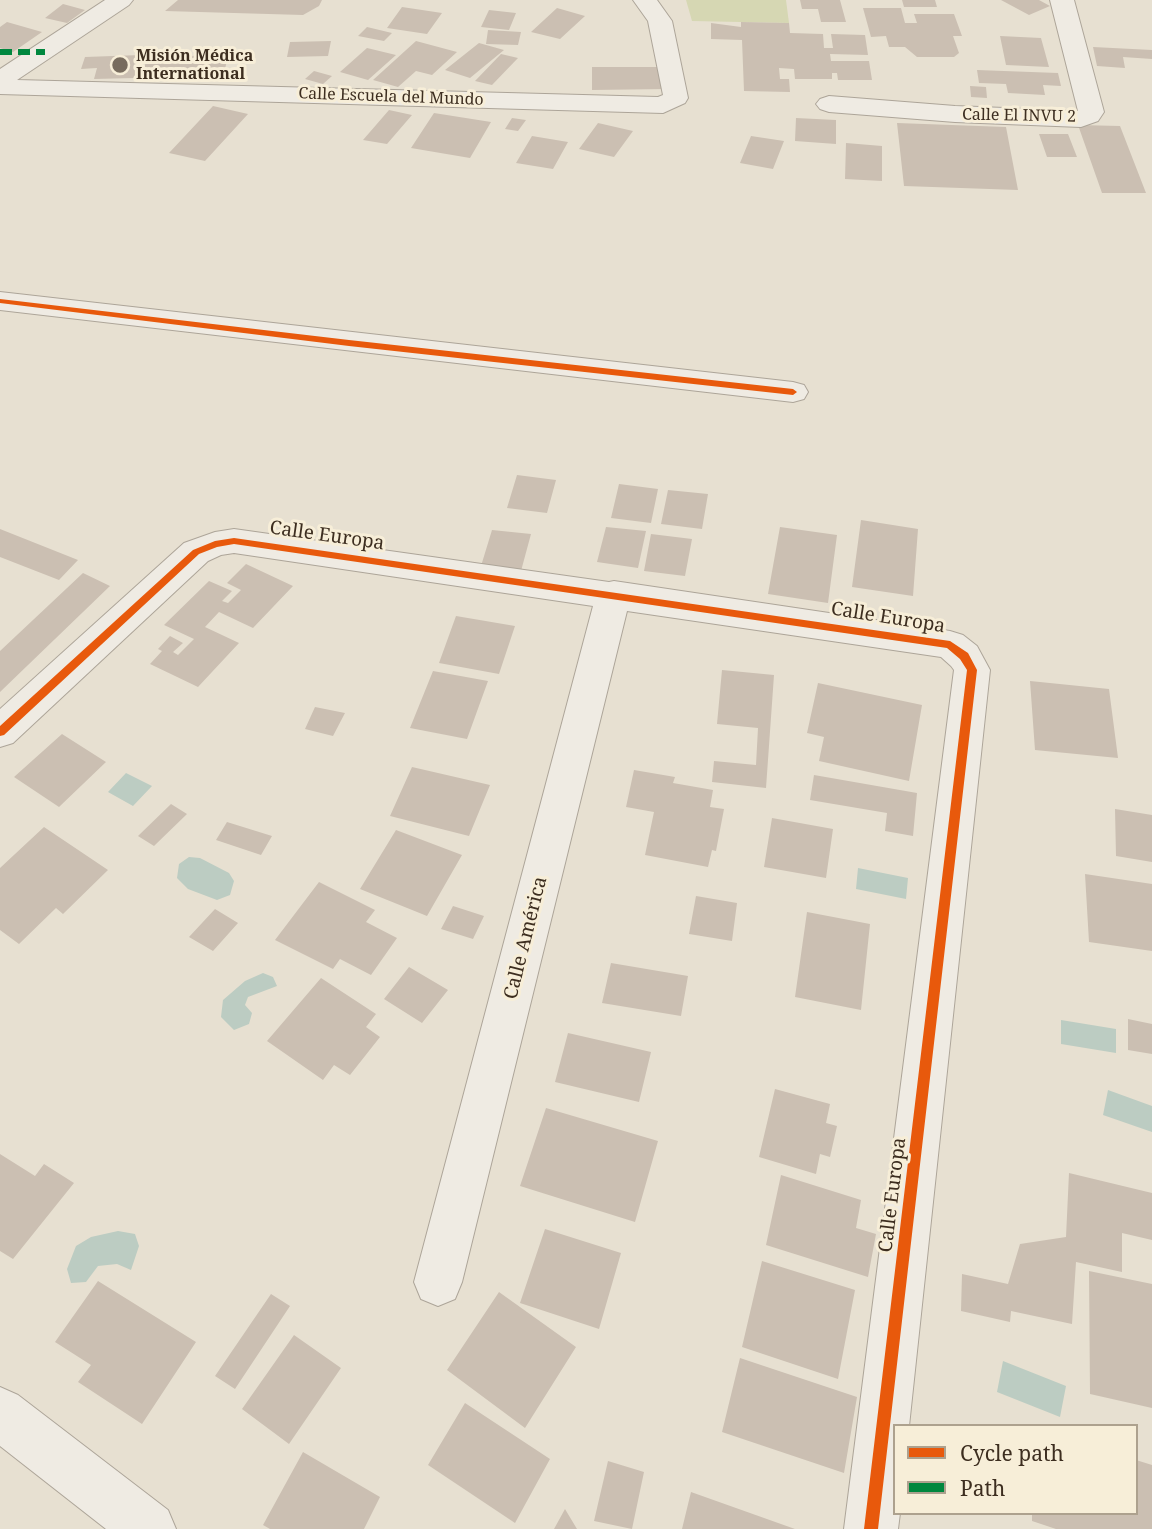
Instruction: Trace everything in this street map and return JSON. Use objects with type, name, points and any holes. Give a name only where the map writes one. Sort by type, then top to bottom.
[{"type":"street","points":[[0,80],[121,0]]},
{"type":"street","name":"Calle Escuela del Mundo","points":[[0,87],[663,105],[676,98],[670,62],[660,21],[645,0]]},
{"type":"street","name":"Calle El INVU 2","points":[[829,104],[955,114],[1081,118],[1089,116],[1091,113],[1062,0]]},
{"type":"street","points":[[0,301],[793,392]]},
{"type":"street","name":"Calle Europa","points":[[0,732],[195,552],[215,544],[234,541],[614,594],[950,645],[964,656],[972,670],[871,1529]]},
{"type":"street","name":"Calle América","points":[[438,1282],[614,594]]},
{"type":"street","points":[[0,1413],[149,1529]]},
{"type":"green space","points":[[686,0],[786,0],[789,23],[692,21]]},
{"type":"shaded area","points":[[126,773],[152,786],[133,806],[108,792]]},
{"type":"shaded area","points":[[189,857],[200,858],[229,873],[234,881],[230,895],[217,900],[188,889],[177,878],[179,864]]},
{"type":"shaded area","points":[[858,868],[908,878],[906,899],[856,889]]},
{"type":"shaded area","points":[[263,973],[273,977],[277,986],[248,997],[245,1005],[252,1013],[249,1024],[234,1030],[221,1017],[223,1000],[245,981]]},
{"type":"shaded area","points":[[1061,1020],[1116,1029],[1116,1053],[1061,1044]]},
{"type":"shaded area","points":[[1108,1090],[1152,1106],[1152,1132],[1103,1115]]},
{"type":"shaded area","points":[[118,1231],[135,1234],[139,1246],[131,1270],[117,1264],[98,1266],[86,1282],[71,1283],[67,1269],[76,1246],[91,1237]]},
{"type":"shaded area","points":[[1003,1361],[1066,1386],[1060,1417],[997,1392]]},
{"type":"building","points":[[178,0],[322,0],[319,6],[303,15],[165,11]]},
{"type":"building","points":[[800,0],[840,0],[846,22],[821,22],[818,9],[802,9]]},
{"type":"building","points":[[902,0],[935,0],[937,7],[904,7]]},
{"type":"building","points":[[1001,0],[1039,0],[1050,6],[1029,15]]},
{"type":"building","points":[[63,4],[85,10],[67,23],[45,18]]},
{"type":"building","points":[[402,7],[442,13],[427,34],[387,28]]},
{"type":"building","points":[[557,8],[585,16],[560,39],[531,32]]},
{"type":"building","points":[[863,8],[901,8],[905,23],[917,23],[914,14],[954,14],[962,36],[953,36],[959,53],[954,57],[917,57],[905,47],[889,47],[886,36],[871,37]]},
{"type":"building","points":[[489,10],[516,13],[509,30],[481,27]]},
{"type":"building","points":[[7,22],[42,32],[13,52],[0,48],[0,27]]},
{"type":"building","points":[[741,22],[789,23],[790,33],[823,34],[824,48],[833,48],[831,34],[865,35],[868,55],[830,54],[831,61],[869,61],[872,80],[838,80],[837,73],[832,73],[832,79],[795,79],[794,69],[779,68],[780,79],[789,79],[790,92],[744,91],[742,40],[711,39],[711,23],[741,27]]},
{"type":"building","points":[[367,27],[392,33],[384,41],[358,36]]},
{"type":"building","points":[[488,30],[521,32],[518,45],[486,44]]},
{"type":"building","points":[[1000,36],[1041,38],[1049,67],[1006,65]]},
{"type":"building","points":[[331,41],[328,56],[287,57],[290,42]]},
{"type":"building","points":[[416,41],[457,52],[432,75],[416,71],[398,87],[373,80]]},
{"type":"building","points":[[479,43],[504,50],[470,78],[445,70]]},
{"type":"building","points":[[1093,47],[1152,50],[1152,59],[1123,57],[1125,68],[1097,66]]},
{"type":"building","points":[[367,48],[396,55],[368,80],[340,72]]},
{"type":"building","points":[[501,54],[518,58],[492,85],[475,81]]},
{"type":"building","points":[[141,55],[134,78],[94,79],[97,68],[81,69],[85,57]]},
{"type":"building","points":[[228,55],[223,79],[141,81],[147,57]]},
{"type":"building","points":[[592,67],[665,67],[667,89],[592,90]]},
{"type":"building","points":[[977,70],[1058,73],[1061,86],[1043,85],[1045,95],[1008,93],[1006,84],[979,83]]},
{"type":"building","points":[[314,71],[332,76],[323,84],[305,79]]},
{"type":"building","points":[[970,86],[986,87],[987,98],[971,97]]},
{"type":"building","points":[[213,106],[248,114],[205,161],[169,153]]},
{"type":"building","points":[[389,110],[412,115],[387,144],[363,140]]},
{"type":"building","points":[[434,113],[491,122],[470,158],[411,148]]},
{"type":"building","points":[[512,118],[526,120],[518,131],[505,129]]},
{"type":"building","points":[[796,118],[836,120],[836,144],[795,141]]},
{"type":"building","points":[[598,123],[633,131],[614,157],[579,149]]},
{"type":"building","points":[[897,123],[1006,127],[1018,190],[904,186]]},
{"type":"building","points":[[1078,125],[1120,126],[1146,193],[1102,193]]},
{"type":"building","points":[[1039,134],[1068,134],[1077,157],[1047,157]]},
{"type":"building","points":[[532,136],[568,142],[553,169],[516,163]]},
{"type":"building","points":[[751,136],[784,141],[773,169],[740,163]]},
{"type":"building","points":[[846,143],[882,146],[882,181],[845,179]]},
{"type":"building","points":[[517,475],[556,480],[547,513],[507,508]]},
{"type":"building","points":[[619,484],[658,489],[651,523],[611,518]]},
{"type":"building","points":[[668,490],[708,494],[702,529],[661,524]]},
{"type":"building","points":[[861,520],[918,529],[913,596],[852,587]]},
{"type":"building","points":[[606,527],[646,531],[638,568],[597,562]]},
{"type":"building","points":[[780,527],[837,535],[828,603],[768,594]]},
{"type":"building","points":[[0,529],[78,560],[59,580],[0,557]]},
{"type":"building","points":[[492,530],[531,534],[521,571],[481,566]]},
{"type":"building","points":[[651,534],[692,539],[685,576],[644,571]]},
{"type":"building","points":[[246,564],[293,586],[253,628],[219,612],[205,627],[239,643],[198,687],[150,664],[162,651],[158,649],[170,636],[183,643],[173,652],[178,655],[194,639],[164,625],[209,581],[232,591],[222,601],[228,603],[241,590],[227,583]]},
{"type":"building","points":[[83,573],[110,586],[0,692],[0,651]]},
{"type":"building","points":[[456,616],[515,626],[499,674],[439,663]]},
{"type":"building","points":[[722,670],[774,675],[766,788],[712,782],[714,761],[756,765],[758,728],[717,724]]},
{"type":"building","points":[[433,671],[488,681],[467,739],[410,728]]},
{"type":"building","points":[[1030,681],[1109,689],[1118,758],[1035,750]]},
{"type":"building","points":[[818,683],[922,705],[909,781],[819,761],[824,737],[807,733]]},
{"type":"building","points":[[315,707],[345,713],[333,736],[305,729]]},
{"type":"building","points":[[62,734],[106,762],[59,807],[14,777]]},
{"type":"building","points":[[412,767],[490,785],[469,836],[390,816]]},
{"type":"building","points":[[634,770],[675,777],[673,783],[713,790],[710,807],[724,809],[716,851],[712,850],[708,867],[645,855],[654,812],[626,807]]},
{"type":"building","points":[[814,775],[917,793],[913,836],[885,831],[887,813],[810,800]]},
{"type":"building","points":[[171,804],[187,814],[154,846],[138,836]]},
{"type":"building","points":[[1115,809],[1152,815],[1152,862],[1116,856]]},
{"type":"building","points":[[772,818],[833,829],[826,878],[764,867]]},
{"type":"building","points":[[227,822],[272,836],[261,855],[216,840]]},
{"type":"building","points":[[44,827],[108,870],[63,914],[56,908],[19,944],[0,930],[0,868]]},
{"type":"building","points":[[396,830],[462,855],[427,916],[360,889]]},
{"type":"building","points":[[1085,874],[1152,884],[1152,951],[1089,942]]},
{"type":"building","points":[[319,882],[375,910],[366,922],[397,938],[371,975],[340,959],[333,969],[275,940]]},
{"type":"building","points":[[696,896],[737,903],[732,941],[689,934]]},
{"type":"building","points":[[453,906],[484,916],[473,939],[441,929]]},
{"type":"building","points":[[215,909],[238,923],[213,951],[189,937]]},
{"type":"building","points":[[807,912],[870,924],[861,1010],[795,997]]},
{"type":"building","points":[[611,963],[688,976],[681,1016],[602,1003]]},
{"type":"building","points":[[409,967],[448,990],[422,1023],[384,999]]},
{"type":"building","points":[[321,978],[376,1014],[366,1027],[380,1037],[350,1075],[334,1065],[323,1080],[267,1041]]},
{"type":"building","points":[[1128,1019],[1152,1024],[1152,1054],[1128,1050]]},
{"type":"building","points":[[568,1033],[651,1052],[639,1102],[555,1082]]},
{"type":"building","points":[[775,1089],[830,1104],[826,1123],[837,1126],[830,1157],[820,1154],[816,1174],[759,1157]]},
{"type":"building","points":[[546,1108],[658,1141],[635,1222],[520,1186]]},
{"type":"building","points":[[0,1154],[35,1176],[44,1164],[74,1183],[13,1259],[0,1251]]},
{"type":"building","points":[[1069,1173],[1152,1193],[1152,1240],[1122,1233],[1122,1272],[1076,1262],[1072,1324],[1011,1311],[1010,1322],[961,1311],[962,1274],[1008,1284],[1020,1244],[1066,1237]]},
{"type":"building","points":[[781,1175],[861,1200],[856,1228],[876,1234],[868,1277],[766,1245]]},
{"type":"building","points":[[545,1229],[621,1253],[599,1329],[520,1303]]},
{"type":"building","points":[[762,1261],[855,1290],[838,1379],[742,1347]]},
{"type":"building","points":[[1089,1271],[1152,1284],[1152,1408],[1090,1394]]},
{"type":"building","points":[[98,1281],[196,1342],[142,1424],[78,1382],[91,1365],[55,1342]]},
{"type":"building","points":[[499,1292],[576,1347],[525,1428],[447,1370]]},
{"type":"building","points":[[271,1294],[290,1306],[235,1389],[215,1376]]},
{"type":"building","points":[[294,1335],[341,1368],[289,1444],[242,1409]]},
{"type":"building","points":[[740,1358],[857,1397],[844,1473],[722,1432]]},
{"type":"building","points":[[465,1403],[550,1459],[515,1523],[428,1465]]},
{"type":"building","points":[[303,1452],[380,1497],[364,1529],[270,1529],[263,1525]]},
{"type":"building","points":[[608,1461],[644,1472],[632,1529],[594,1521]]},
{"type":"building","points":[[1138,1461],[1152,1465],[1152,1529],[1056,1529],[1032,1521],[1032,1515],[1138,1515]]},
{"type":"building","points":[[691,1492],[795,1529],[682,1529]]},
{"type":"building","points":[[565,1509],[577,1529],[554,1529]]},
{"type":"marked path","points":[[0,52],[45,52]]},
{"type":"cycle path","points":[[0,301],[793,392]]},
{"type":"cycle path","points":[[0,732],[196,552],[215,544],[234,541],[950,645],[964,656],[972,670],[871,1529]]},
{"type":"place","name":"Misión Médica International","points":[[120,65]]}]
